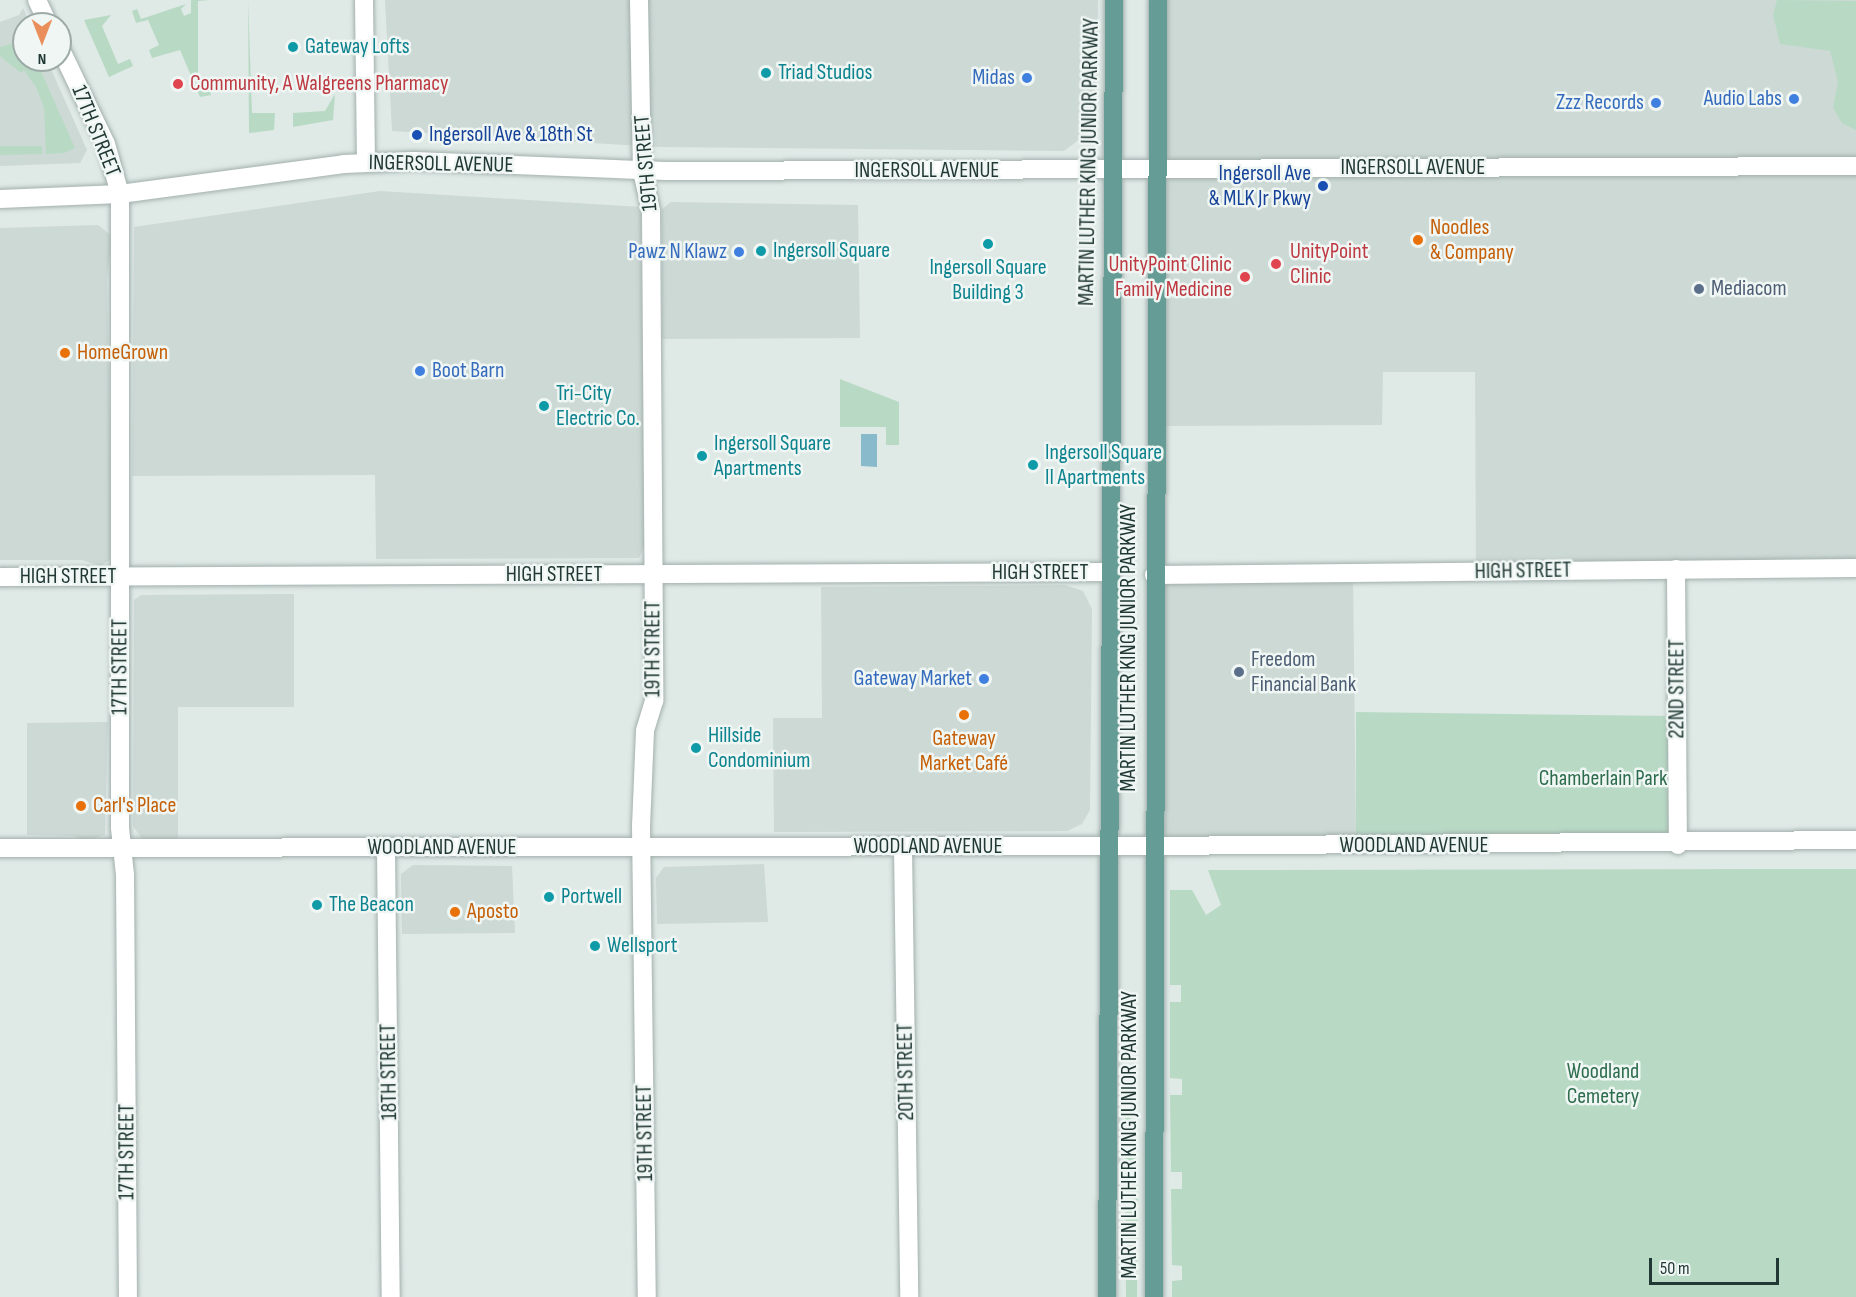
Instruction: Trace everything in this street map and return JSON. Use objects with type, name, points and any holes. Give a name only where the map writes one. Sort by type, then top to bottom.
[{"type":"main road","name":"MARTIN LUTHER KING JUNIOR PARKWAY","points":[[1107,1297],[1106,846],[1114,0]]},
{"type":"main road","name":"MARTIN LUTHER KING JUNIOR PARKWAY","points":[[1154,1297],[1152,846],[1158,0]]},
{"type":"street","points":[[364,0],[366,162]]},
{"type":"street","name":"19TH STREET","points":[[639,0],[642,171],[651,211],[654,701],[645,731],[642,848],[647,1297]]},
{"type":"street","name":"17TH STREET","points":[[72,72],[106,144],[120,194],[122,848],[128,1297]]},
{"type":"street","name":"INGERSOLL AVENUE","points":[[0,199],[120,194],[366,162],[642,171],[1156,171],[1856,166]]},
{"type":"street","name":"HIGH STREET","points":[[1154,575],[1856,568]]},
{"type":"street","name":"22ND STREET","points":[[1676,569],[1678,845]]},
{"type":"street","name":"HIGH STREET","points":[[0,577],[1108,572]]},
{"type":"street","name":"WOODLAND AVENUE","points":[[0,848],[1678,845],[1856,840]]},
{"type":"street","name":"20TH STREET","points":[[903,847],[909,1297]]},
{"type":"street","name":"18TH STREET","points":[[386,848],[391,1297]]},
{"type":"shaded area","points":[[385,0],[1098,0],[1097,126],[1064,151],[660,147],[392,131]]},
{"type":"shaded area","points":[[1158,0],[1856,0],[1856,568],[1476,571],[1475,372],[1383,372],[1382,425],[1154,426]]},
{"type":"shaded area","points":[[12,18],[12,72],[52,72],[87,150],[80,163],[0,166],[0,22]]},
{"type":"shaded area","points":[[380,191],[641,207],[644,547],[639,558],[376,559],[375,475],[132,476],[134,227]]},
{"type":"shaded area","points":[[671,202],[858,205],[860,338],[662,339],[662,209]]},
{"type":"shaded area","points":[[98,225],[112,236],[107,279],[112,558],[101,566],[82,560],[0,560],[0,228]]},
{"type":"shaded area","points":[[1353,572],[1356,835],[1195,837],[1152,846],[1154,575]]},
{"type":"shaded area","points":[[1065,585],[1083,591],[1092,609],[1090,810],[1082,824],[1067,831],[774,832],[773,718],[822,718],[821,587]]},
{"type":"shaded area","points":[[294,594],[294,707],[178,707],[178,841],[143,840],[133,826],[134,600],[141,595]]},
{"type":"shaded area","points":[[108,722],[105,835],[85,841],[75,836],[27,835],[27,723]]},
{"type":"shaded area","points":[[764,864],[768,922],[657,924],[656,878],[664,867]]},
{"type":"shaded area","points":[[413,865],[512,866],[515,933],[402,934],[401,874]]},
{"type":"green space","points":[[191,0],[210,0],[198,1],[198,78],[209,79],[211,95],[200,97],[180,50],[152,58],[149,50],[159,45],[148,20],[136,23],[132,11],[137,9],[141,19],[186,4],[181,9],[184,16],[191,13]]},
{"type":"green space","points":[[248,0],[252,113],[275,113],[274,130],[249,133]]},
{"type":"green space","points":[[1777,0],[1856,1],[1856,130],[1842,123],[1833,108],[1838,82],[1830,51],[1780,44],[1773,15]]},
{"type":"green space","points":[[111,15],[102,26],[118,64],[130,59],[133,66],[109,77],[84,20]]},
{"type":"green space","points":[[12,44],[12,66],[0,56],[0,47]]},
{"type":"green space","points":[[25,72],[41,72],[75,148],[64,153],[46,154],[44,108],[36,87]]},
{"type":"green space","points":[[335,94],[333,120],[293,127],[293,113],[325,111]]},
{"type":"green space","points":[[0,146],[42,146],[42,154],[0,155]]},
{"type":"green space","points":[[840,379],[899,402],[899,445],[886,445],[886,427],[840,427]]},
{"type":"green space","name":"Chamberlain Park","points":[[1356,712],[1672,716],[1678,845],[1356,835]]},
{"type":"green space","name":"Woodland Cemetery","points":[[1856,869],[1856,1297],[1172,1297],[1172,1281],[1182,1280],[1182,1266],[1172,1265],[1171,1189],[1182,1189],[1182,1172],[1171,1172],[1170,1095],[1182,1095],[1182,1079],[1170,1078],[1170,1002],[1181,1002],[1181,985],[1170,985],[1170,890],[1192,890],[1206,915],[1221,905],[1208,870]]},
{"type":"green space","points":[[1125,1078],[1138,1173],[1137,1297],[1126,1297]]},
{"type":"water","points":[[861,434],[877,434],[877,467],[861,466]]},
{"type":"place","name":"Gateway Lofts","points":[[293,47]]},
{"type":"place","name":"Triad Studios","points":[[766,73]]},
{"type":"place","name":"Midas","points":[[1027,78]]},
{"type":"place","name":"Community, A Walgreens Pharmacy","points":[[178,84]]},
{"type":"place","name":"Audio Labs","points":[[1794,99]]},
{"type":"place","name":"Zzz Records","points":[[1656,103]]},
{"type":"place","name":"Ingersoll Ave & 18th St","points":[[417,135]]},
{"type":"place","name":"Ingersoll Ave & MLK Jr Pkwy","points":[[1323,186]]},
{"type":"place","name":"Noodles & Company","points":[[1418,240]]},
{"type":"place","name":"Ingersoll Square Building 3","points":[[988,244]]},
{"type":"place","name":"Ingersoll Square","points":[[761,251]]},
{"type":"place","name":"Pawz N Klawz","points":[[739,252]]},
{"type":"place","name":"UnityPoint Clinic","points":[[1276,264]]},
{"type":"place","name":"UnityPoint Clinic Family Medicine","points":[[1245,277]]},
{"type":"place","name":"Mediacom","points":[[1699,289]]},
{"type":"place","name":"HomeGrown","points":[[65,353]]},
{"type":"place","name":"Boot Barn","points":[[420,371]]},
{"type":"place","name":"Tri-City Electric Co.","points":[[544,406]]},
{"type":"place","name":"Ingersoll Square Apartments","points":[[702,456]]},
{"type":"place","name":"Ingersoll Square II Apartments","points":[[1033,465]]},
{"type":"place","name":"Freedom Financial Bank","points":[[1239,672]]},
{"type":"place","name":"Gateway Market","points":[[984,679]]},
{"type":"place","name":"Gateway Market Café","points":[[964,715]]},
{"type":"place","name":"Hillside Condominium","points":[[696,748]]},
{"type":"place","name":"Carl's Place","points":[[81,806]]},
{"type":"place","name":"Portwell","points":[[549,897]]},
{"type":"place","name":"The Beacon","points":[[317,905]]},
{"type":"place","name":"Aposto","points":[[455,912]]},
{"type":"place","name":"Wellsport","points":[[595,946]]}]
